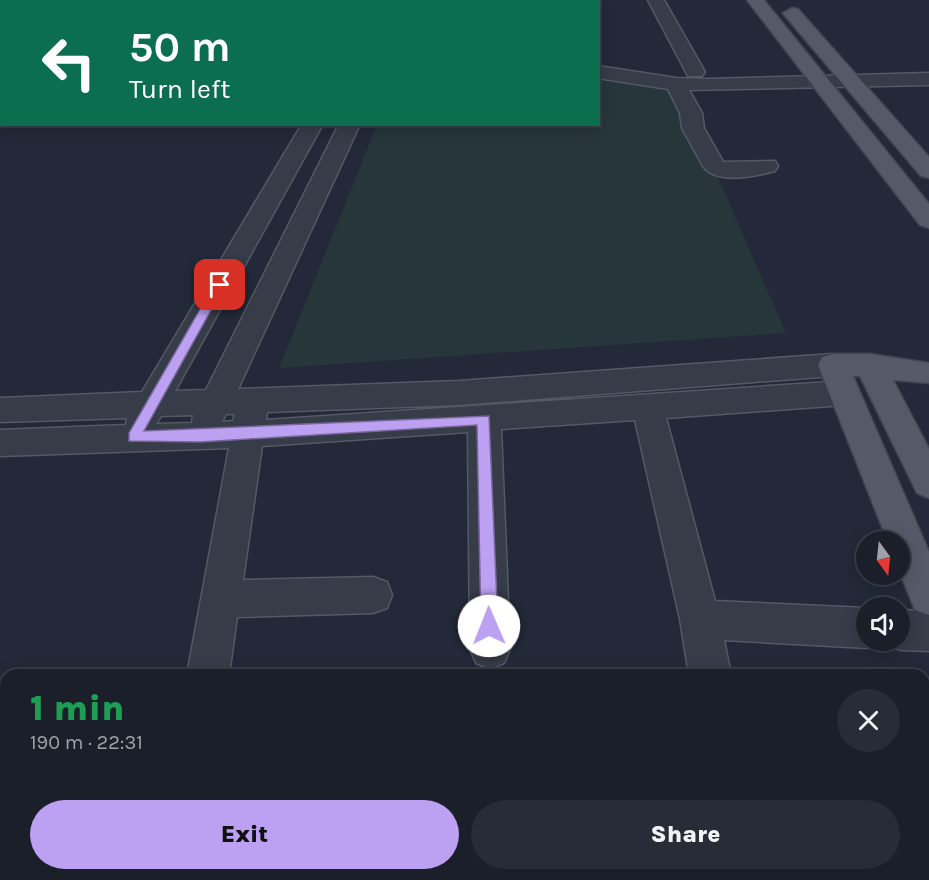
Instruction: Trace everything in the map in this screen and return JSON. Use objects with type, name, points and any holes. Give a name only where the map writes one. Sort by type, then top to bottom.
[{"type":"main road","points":[[755,0],[929,220]]},
{"type":"main road","points":[[781,0],[929,171]]},
{"type":"main road","points":[[927,373],[877,379],[838,379],[929,597]]},
{"type":"main road","points":[[877,379],[929,483]]},
{"type":"street","points":[[656,0],[695,72]]},
{"type":"street","points":[[600,59],[695,72],[817,77]]},
{"type":"street","points":[[849,76],[929,66]]},
{"type":"street","points":[[600,72],[676,84],[849,76],[929,79]]},
{"type":"street","points":[[676,84],[691,112],[693,128],[714,166],[722,170],[767,166]]},
{"type":"street","points":[[134,437],[150,405],[312,126]]},
{"type":"street","points":[[200,436],[349,126]]},
{"type":"street","points":[[0,410],[214,404],[250,418],[484,419],[647,405],[838,379]]},
{"type":"street","points":[[0,443],[200,436],[250,418],[459,393],[838,379]]},
{"type":"street","points":[[647,405],[700,619],[709,669]]},
{"type":"street","points":[[209,669],[250,418]]},
{"type":"street","points":[[484,419],[490,649]]},
{"type":"street","points":[[220,599],[373,595]]},
{"type":"street","points":[[700,619],[856,627]]},
{"type":"street","points":[[910,630],[929,631]]},
{"type":"shaded area","points":[[600,75],[632,78],[681,93],[786,333],[279,368],[377,126],[600,126]]},
{"type":"route","points":[[220,285],[150,405],[134,437],[200,436],[484,419],[489,626]]}]
